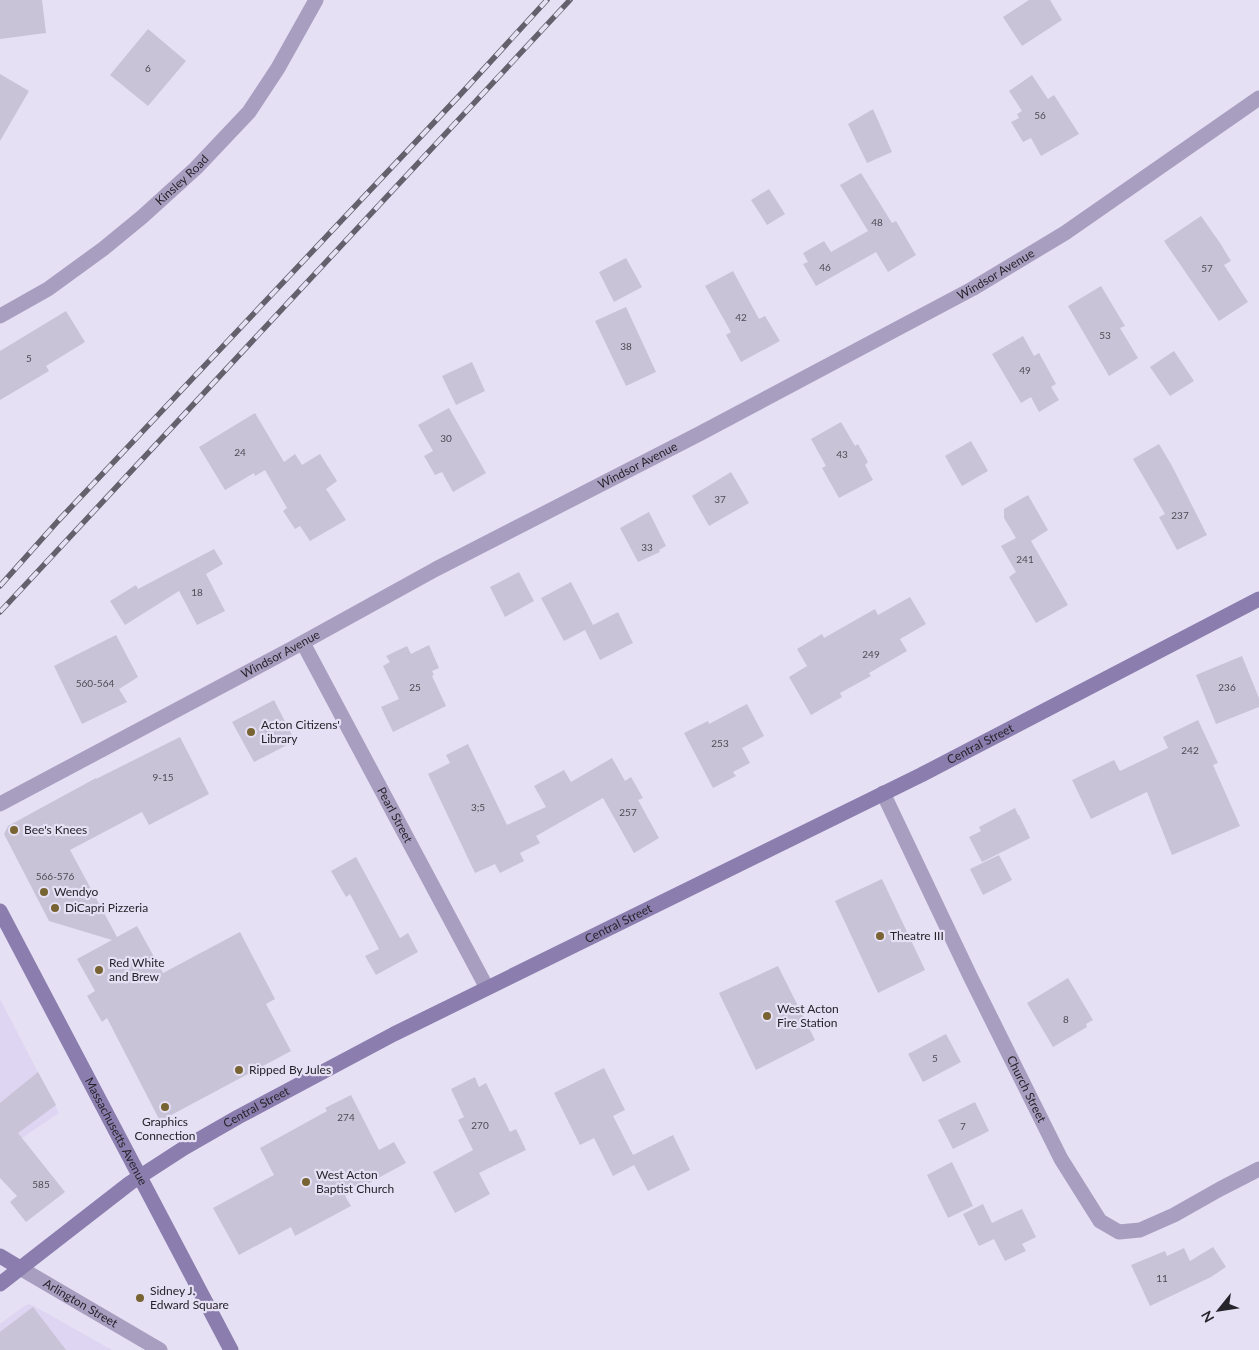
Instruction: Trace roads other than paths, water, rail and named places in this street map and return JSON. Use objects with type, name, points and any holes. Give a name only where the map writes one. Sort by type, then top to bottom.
[{"type":"street","name":"Kinsley Road","points":[[0,316],[48,289],[103,249],[196,168],[249,112],[278,68],[316,0]]},
{"type":"street","name":"Windsor Avenue","points":[[0,804],[436,570],[699,434],[972,289],[1065,233],[1259,98]]},
{"type":"street","name":"Central Street","points":[[0,1284],[140,1176],[210,1133],[264,1103],[487,988],[971,750],[1259,599]]},
{"type":"street","name":"Pearl Street","points":[[303,643],[487,988]]},
{"type":"street","name":"Church Street","points":[[884,793],[971,978],[1061,1159],[1100,1221],[1119,1232],[1140,1230],[1174,1215],[1259,1169]]},
{"type":"street","name":"Massachusetts Avenue","points":[[0,911],[231,1350]]},
{"type":"street","name":"Arlington Street","points":[[0,1256],[160,1350]]},
{"type":"railway","points":[[0,586],[58,521],[459,96],[547,0]]},
{"type":"railway","points":[[0,612],[570,0]]},
{"type":"place","name":"Acton Citizens' Library","points":[[251,732]]},
{"type":"place","name":"Bee's Knees","points":[[14,830]]},
{"type":"place","name":"Wendyo","points":[[44,892]]},
{"type":"place","name":"DiCapri Pizzeria","points":[[55,908]]},
{"type":"place","name":"Theatre III","points":[[880,936]]},
{"type":"place","name":"Red White and Brew","points":[[99,970]]},
{"type":"place","name":"West Acton Fire Station","points":[[767,1016]]},
{"type":"place","name":"Ripped By Jules","points":[[239,1070]]},
{"type":"place","name":"Graphics Connection","points":[[165,1107]]},
{"type":"place","name":"West Acton Baptist Church","points":[[306,1182]]},
{"type":"place","name":"Sidney J. Edward Square","points":[[140,1298]]}]
